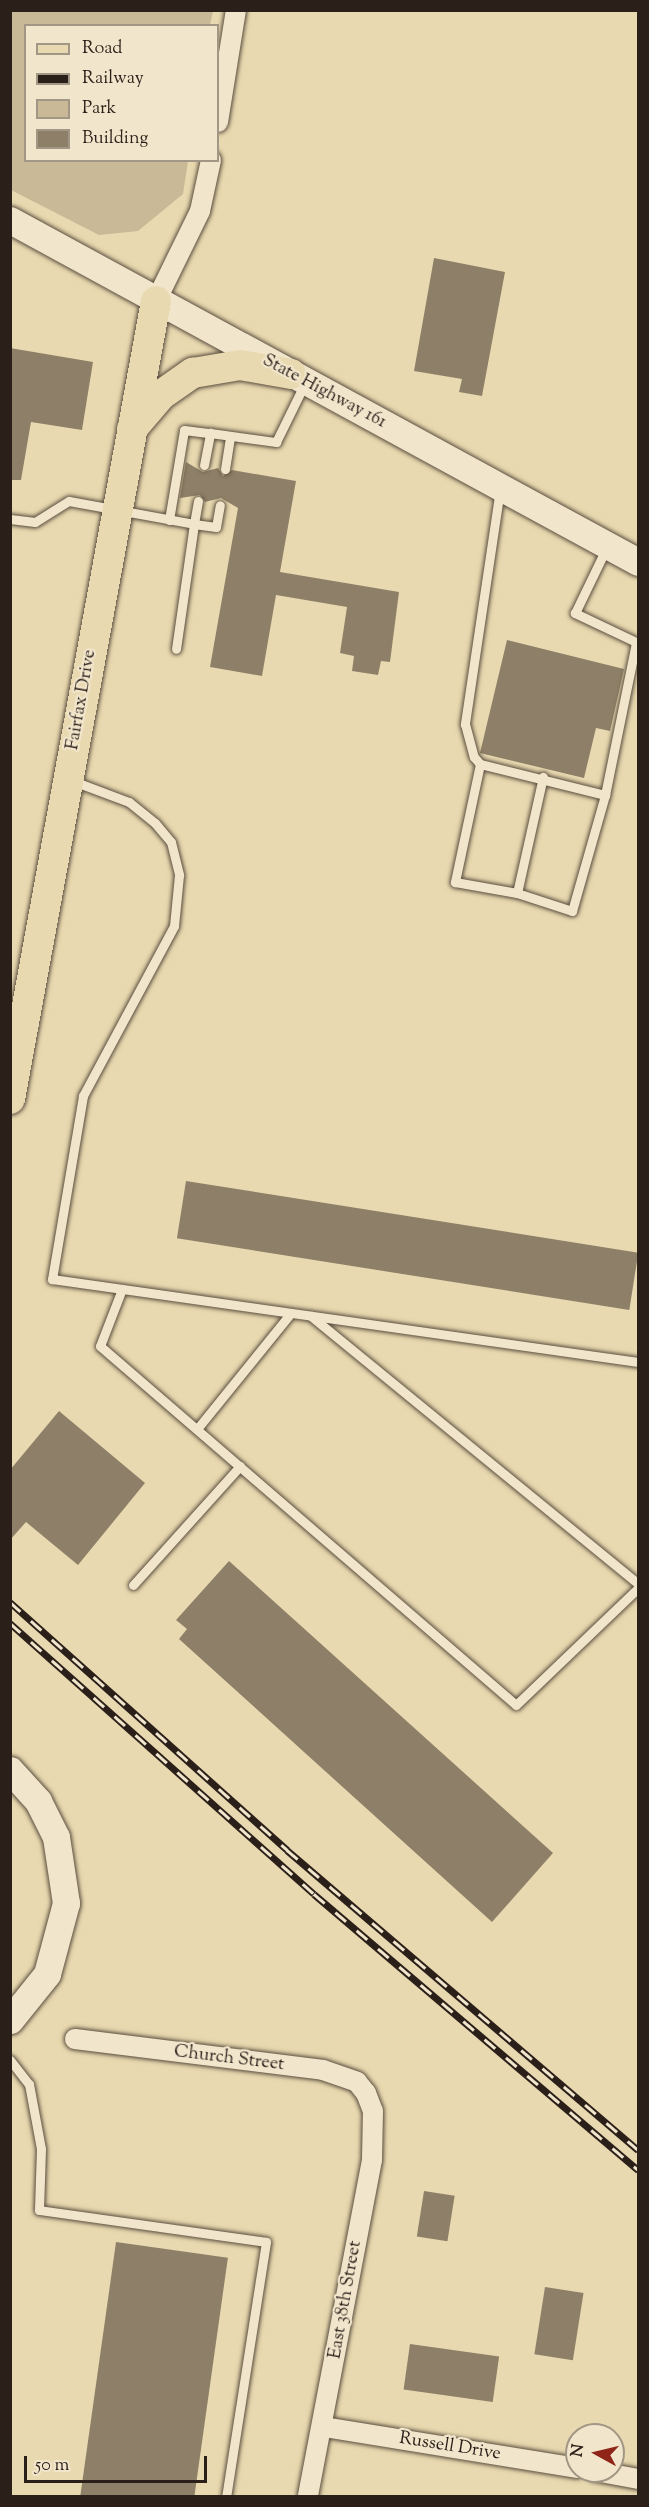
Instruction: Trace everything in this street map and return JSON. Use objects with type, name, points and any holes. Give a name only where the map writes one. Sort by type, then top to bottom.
[{"type":"main road","name":"State Highway 161","points":[[10,220],[639,562]]},
{"type":"main road","name":"Fairfax Drive","points":[[10,1099],[156,301]]},
{"type":"main road","points":[[132,429],[161,395],[193,373],[240,364],[298,378]]},
{"type":"main road","points":[[10,1770],[38,1801],[56,1837],[66,1903],[47,1974],[10,2020]]},
{"type":"street","points":[[219,116],[236,10]]},
{"type":"street","points":[[156,301],[200,211],[211,162]]},
{"type":"street","name":"Church Street","points":[[75,2039],[323,2070],[357,2082],[371,2103]]},
{"type":"street","name":"East 38th Street","points":[[308,2496],[324,2427],[372,2160],[371,2103]]},
{"type":"street","name":"Russell Drive","points":[[324,2427],[565,2466]]},
{"type":"lane","points":[[169,520],[184,430],[276,442],[298,378]]},
{"type":"lane","points":[[204,465],[210,433]]},
{"type":"lane","points":[[225,469],[230,436]]},
{"type":"lane","points":[[500,487],[465,724],[480,764],[455,882],[517,893],[572,911],[605,795],[636,642],[574,613],[608,546]]},
{"type":"lane","points":[[10,519],[35,522],[69,501],[216,527],[220,505]]},
{"type":"lane","points":[[176,649],[198,501]]},
{"type":"lane","points":[[480,764],[543,777],[605,795]]},
{"type":"lane","points":[[517,893],[543,777]]},
{"type":"lane","points":[[68,779],[129,802],[155,823],[171,842],[179,875],[174,926],[83,1096],[52,1279],[639,1362]]},
{"type":"lane","points":[[122,1289],[100,1346],[516,1705],[639,1586],[311,1316]]},
{"type":"lane","points":[[197,1429],[291,1313]]},
{"type":"lane","points":[[133,1585],[240,1466]]},
{"type":"lane","points":[[10,2060],[29,2084],[37,2127],[39,2210],[266,2242],[226,2496]]},
{"type":"green space","points":[[10,11],[213,11],[210,24],[24,24],[24,162],[188,162],[183,194],[138,231],[99,235],[11,190]]},
{"type":"building","points":[[434,258],[505,272],[482,396],[459,392],[462,379],[414,371]]},
{"type":"building","points":[[10,348],[93,362],[82,430],[31,422],[21,480],[10,480]]},
{"type":"building","points":[[186,462],[203,472],[218,468],[223,476],[232,470],[296,481],[280,572],[399,592],[390,662],[381,661],[378,675],[352,671],[354,656],[340,653],[347,607],[276,595],[262,676],[210,667],[238,508],[221,498],[205,502],[200,495],[180,498]]},
{"type":"building","points":[[507,640],[624,669],[610,731],[596,728],[584,778],[480,753]]},
{"type":"building","points":[[186,1181],[638,1253],[629,1310],[177,1238]]},
{"type":"building","points":[[59,1411],[145,1483],[78,1565],[26,1522],[10,1540],[10,1470]]},
{"type":"building","points":[[229,1561],[553,1853],[492,1922],[179,1639],[187,1629],[176,1620]]},
{"type":"building","points":[[424,2191],[455,2196],[447,2241],[417,2236]]},
{"type":"building","points":[[116,2242],[228,2258],[194,2496],[80,2496]]},
{"type":"building","points":[[545,2287],[584,2293],[573,2360],[534,2354]]},
{"type":"building","points":[[410,2344],[499,2357],[493,2402],[404,2390]]},
{"type":"railway","points":[[10,1602],[287,1850],[638,2150]]},
{"type":"railway","points":[[10,1623],[314,1894],[638,2170]]}]
